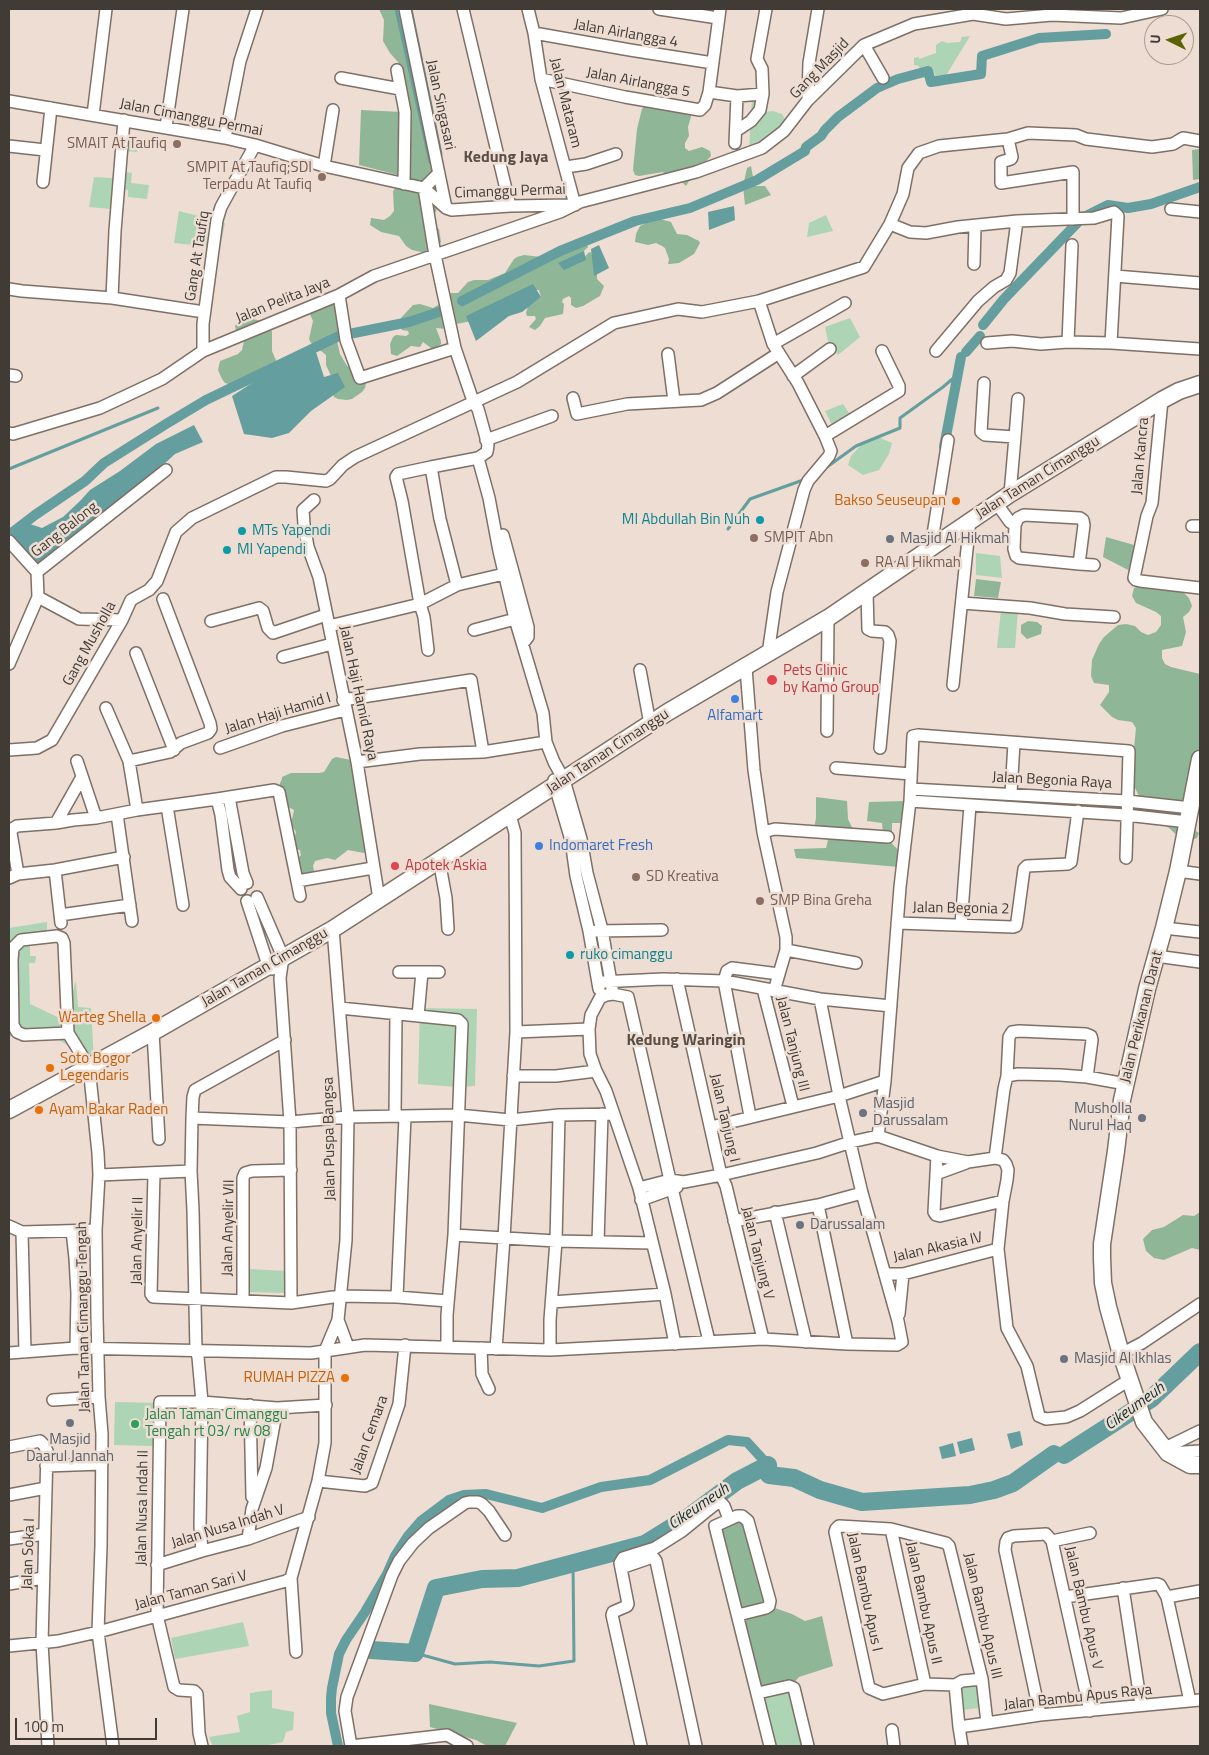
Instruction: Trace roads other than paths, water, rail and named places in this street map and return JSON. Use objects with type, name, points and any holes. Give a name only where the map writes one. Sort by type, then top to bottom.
[{"type":"street","points":[[93,115],[106,9]]},
{"type":"street","points":[[166,127],[182,9]]},
{"type":"street","points":[[225,138],[240,61],[257,9]]},
{"type":"street","name":"Jalan Singasari","points":[[405,9],[446,208]]},
{"type":"street","points":[[463,9],[510,206]]},
{"type":"street","name":"Jalan Mataram","points":[[528,9],[534,33],[541,79],[575,205]]},
{"type":"street","points":[[659,9],[719,14],[709,92],[737,96],[763,94]]},
{"type":"street","points":[[736,131],[751,121],[760,110],[763,94],[762,69],[757,59],[766,9]]},
{"type":"street","points":[[808,100],[810,49],[818,9]]},
{"type":"street","name":"Gang Masjid","points":[[575,205],[696,172],[762,148],[784,131],[808,100],[864,45],[914,24],[973,12],[1006,19],[1052,15],[1121,18],[1162,9]]},
{"type":"street","name":"Jalan Airlangga 4","points":[[534,33],[713,63]]},
{"type":"street","points":[[864,45],[883,78]]},
{"type":"street","points":[[397,70],[405,112],[404,184]]},
{"type":"street","points":[[341,78],[400,89]]},
{"type":"street","name":"Jalan Airlangga 5","points":[[541,79],[625,97],[701,109],[706,105],[709,92]]},
{"type":"street","points":[[735,143],[737,96]]},
{"type":"street","name":"Jalan Cimanggu Permai","points":[[9,101],[225,138],[324,166],[424,188]]},
{"type":"street","points":[[43,182],[51,108]]},
{"type":"street","points":[[324,166],[333,110]]},
{"type":"street","points":[[112,298],[115,231],[124,120]]},
{"type":"street","name":"Gang Musholla","points":[[9,750],[37,748],[52,740],[122,620],[131,600],[149,590],[157,581],[176,532],[192,518],[276,477],[326,481],[355,457],[516,382],[614,323],[678,309],[702,312],[759,301],[864,267],[890,224],[902,194],[908,168],[919,153],[939,146],[1008,139],[1028,134],[1076,135],[1086,139],[1152,147],[1173,144],[1183,138],[1200,141]]},
{"type":"street","points":[[1008,139],[1012,157],[1001,162],[1001,183],[1073,172],[1076,219]]},
{"type":"street","name":"Gang At Taufiq","points":[[203,351],[204,312],[218,213],[255,145]]},
{"type":"street","points":[[9,146],[45,150]]},
{"type":"street","points":[[566,167],[586,164],[616,154]]},
{"type":"street","points":[[424,188],[438,174]]},
{"type":"street","points":[[424,188],[446,208]]},
{"type":"street","points":[[424,188],[435,255],[455,348],[473,401],[478,409],[487,452],[480,457],[398,474],[396,477],[424,617],[428,650]]},
{"type":"street","name":"Cimanggu Permai","points":[[446,208],[452,210],[510,206],[575,205]]},
{"type":"street","name":"Jalan Pelita Jaya","points":[[9,433],[13,434],[100,408],[162,380],[203,351],[339,295],[374,276],[560,212],[575,205]]},
{"type":"street","points":[[1171,209],[1200,212]]},
{"type":"street","points":[[890,224],[916,233],[1017,221],[1094,218],[1114,212],[1118,216],[1111,343]]},
{"type":"street","points":[[936,351],[978,301],[994,287],[1006,280],[1010,273],[1017,221]]},
{"type":"street","points":[[974,264],[975,226]]},
{"type":"street","points":[[1068,342],[1072,246]]},
{"type":"street","points":[[1115,276],[1200,283]]},
{"type":"street","points":[[9,289],[112,298],[204,312]]},
{"type":"street","points":[[339,295],[346,340],[358,376],[362,378],[455,348]]},
{"type":"street","points":[[759,301],[776,348],[798,383],[825,436],[831,453],[808,481],[804,490],[776,592],[768,654]]},
{"type":"street","points":[[573,398],[577,414],[627,404],[701,400],[717,393],[776,348],[845,303]]},
{"type":"street","points":[[987,343],[1012,341],[1041,344],[1068,342],[1111,343],[1200,349]]},
{"type":"street","points":[[793,376],[830,349]]},
{"type":"street","points":[[825,436],[899,391],[899,386],[882,351]]},
{"type":"street","points":[[668,354],[674,401]]},
{"type":"street","points":[[984,383],[981,432],[984,435],[1015,437]]},
{"type":"street","name":"Jalan Taman Cimanggu","points":[[9,1110],[153,1032],[333,929],[650,724],[828,618],[1010,494],[1162,400],[1179,391],[1200,384]]},
{"type":"street","points":[[1010,494],[1018,399]]},
{"type":"street","name":"Jalan Kancra","points":[[1162,400],[1152,503],[1147,516],[1134,578],[1140,581],[1200,588]]},
{"type":"street","points":[[486,440],[552,416]]},
{"type":"street","points":[[931,548],[948,440]]},
{"type":"street","points":[[480,457],[515,619],[543,713],[546,742],[560,783],[571,840],[581,874],[602,930],[613,994]]},
{"type":"street","points":[[480,457],[528,627],[528,637],[522,643]]},
{"type":"street","points":[[431,467],[440,519],[457,585]]},
{"type":"street","name":"Gang Balong","points":[[9,664],[38,597],[37,572],[166,470]]},
{"type":"street","name":"Jalan Haji Hamid Raya","points":[[314,500],[303,510],[308,547],[319,577],[357,762],[379,899]]},
{"type":"street","points":[[996,504],[1010,522],[1015,525]]},
{"type":"street","points":[[1079,564],[1083,520],[1080,518],[1024,515],[1018,518],[1015,525],[1014,548],[1016,556],[1019,558],[1079,564],[1094,565]]},
{"type":"street","points":[[953,684],[970,520]]},
{"type":"street","points":[[9,541],[37,572]]},
{"type":"street","points":[[211,620],[259,608],[263,611],[268,628],[273,633],[327,620],[420,604],[457,585],[504,574]]},
{"type":"street","points":[[867,592],[868,629],[885,632],[890,641],[880,748]]},
{"type":"street","points":[[38,597],[79,620],[122,620]]},
{"type":"street","points":[[129,761],[174,750],[180,743],[208,733],[211,726],[163,599]]},
{"type":"street","points":[[962,603],[1030,608],[1065,614],[1114,617]]},
{"type":"street","points":[[827,731],[828,618]]},
{"type":"street","points":[[474,630],[515,619]]},
{"type":"street","points":[[283,657],[332,644]]},
{"type":"street","points":[[136,653],[174,750]]},
{"type":"street","points":[[746,668],[754,770],[763,832],[786,937],[786,950],[779,974],[769,990]]},
{"type":"street","points":[[640,670],[650,724]]},
{"type":"street","name":"Jalan Haji Hamid I","points":[[220,748],[344,705],[471,681],[483,752]]},
{"type":"street","points":[[106,708],[129,761],[137,810]]},
{"type":"street","points":[[878,1136],[885,1081],[897,923],[910,802],[913,736],[1129,751],[1126,858]]},
{"type":"street","points":[[357,762],[420,754],[483,752],[546,742]]},
{"type":"street","points":[[1011,793],[1014,743]]},
{"type":"street","name":"Jalan Perikanan Darat","points":[[1165,1451],[1144,1422],[1121,1354],[1107,1301],[1102,1269],[1102,1244],[1120,1110],[1147,990],[1178,871],[1200,759]]},
{"type":"street","points":[[77,761],[96,818]]},
{"type":"street","points":[[836,768],[911,774]]},
{"type":"street","points":[[56,823],[82,777]]},
{"type":"street","name":"Jalan Begonia Raya","points":[[911,789],[1011,793],[1127,801],[1189,815]]},
{"type":"street","points":[[124,857],[14,876],[12,829],[17,826],[96,818],[269,790],[279,792],[300,896]]},
{"type":"street","points":[[229,797],[243,873],[244,886],[241,895],[252,899],[280,978],[290,1122],[291,1303]]},
{"type":"street","points":[[217,799],[230,877],[244,886]]},
{"type":"street","name":"Jalan Begonia Raya","points":[[910,802],[1126,814],[1189,815]]},
{"type":"street","points":[[961,925],[970,804]]},
{"type":"street","points":[[167,806],[183,905]]},
{"type":"street","name":"Jalan Begonia 2","points":[[897,923],[1013,928],[1016,926],[1024,868],[1027,866],[1068,864],[1071,862],[1078,811]]},
{"type":"street","points":[[117,814],[132,921]]},
{"type":"street","points":[[496,1348],[516,1032],[515,833],[510,815]]},
{"type":"street","points":[[763,832],[775,829],[888,837]]},
{"type":"street","points":[[439,860],[446,898],[448,929]]},
{"type":"street","points":[[297,881],[374,868]]},
{"type":"street","points":[[55,870],[61,919],[130,905]]},
{"type":"street","points":[[1178,871],[1200,874]]},
{"type":"street","points":[[581,874],[600,998],[591,1015],[589,1046],[596,1071],[606,1091],[639,1188],[675,1344]]},
{"type":"street","points":[[244,886],[253,883],[257,887],[258,892],[252,899]]},
{"type":"street","points":[[252,899],[275,961]]},
{"type":"street","points":[[1164,928],[1200,932]]},
{"type":"street","name":"Jalan Puspa Bangsa","points":[[333,929],[348,1117],[346,1240],[338,1320],[348,1346]]},
{"type":"street","points":[[589,931],[662,930]]},
{"type":"street","points":[[68,1033],[24,1034],[17,1032],[14,1025],[12,960],[13,948],[21,940],[57,936],[62,938],[68,1033],[90,1067]]},
{"type":"street","points":[[786,950],[856,963]]},
{"type":"street","points":[[1156,956],[1200,962]]},
{"type":"street","points":[[750,1116],[724,981],[726,972],[732,968],[779,974]]},
{"type":"street","points":[[399,972],[439,972]]},
{"type":"street","points":[[418,1016],[422,972]]},
{"type":"street","name":"Jalan Tanjung I","points":[[677,980],[721,1174]]},
{"type":"street","points":[[627,981],[628,997],[709,1341]]},
{"type":"street","points":[[599,982],[724,981],[820,999],[891,1006]]},
{"type":"street","name":"Jalan Tanjung III","points":[[769,990],[793,1106]]},
{"type":"street","points":[[600,998],[613,994],[628,997]]},
{"type":"street","points":[[9,1353],[76,1348],[311,1353],[324,1356],[348,1346],[405,1345],[550,1350],[763,1339],[897,1345],[902,1342],[898,1321],[862,1193],[820,999]]},
{"type":"street","points":[[340,1008],[458,1020],[462,1024],[454,1236],[448,1301],[447,1347]]},
{"type":"street","points":[[396,1014],[400,1116],[397,1298]]},
{"type":"street","points":[[516,1032],[589,1029]]},
{"type":"street","points":[[153,1032],[159,1139]]},
{"type":"street","points":[[995,1158],[1004,1089],[1008,1076],[1009,1036],[1012,1032],[1086,1034],[1091,1036],[1087,1077]]},
{"type":"street","points":[[202,1551],[200,1526],[202,1402],[196,1351],[191,1171],[193,1097],[195,1090],[285,1040]]},
{"type":"street","name":"Jalan Taman Cimanggu Tengah","points":[[90,1067],[99,1175],[96,1230],[102,1464],[98,1632],[113,1746]]},
{"type":"street","points":[[513,1076],[556,1076],[596,1071]]},
{"type":"street","points":[[1008,1076],[1026,1074],[1087,1077],[1126,1084]]},
{"type":"street","points":[[711,1126],[840,1096],[885,1081]]},
{"type":"street","points":[[598,1242],[602,1114]]},
{"type":"street","points":[[192,1118],[290,1122],[348,1117],[458,1115],[510,1120],[559,1115],[614,1114]]},
{"type":"street","points":[[550,1350],[556,1241],[559,1115]]},
{"type":"street","points":[[639,1188],[671,1185],[817,1153],[878,1136],[937,1156],[968,1162]]},
{"type":"street","points":[[937,1156],[934,1212],[936,1215],[940,1216],[1003,1200]]},
{"type":"street","points":[[936,1174],[968,1162],[995,1158],[1003,1160],[1008,1170],[998,1249],[1006,1328],[1027,1366],[1039,1416],[1046,1419],[1066,1417],[1080,1412],[1129,1380]]},
{"type":"street","name":"Jalan Anyelir VII","points":[[243,1300],[243,1178],[245,1173],[252,1171],[291,1170]]},
{"type":"street","points":[[99,1175],[191,1171]]},
{"type":"street","name":"Jalan Anyelir II","points":[[154,1174],[151,1294],[153,1297],[195,1298]]},
{"type":"street","name":"Jalan Tanjung V","points":[[721,1174],[726,1186],[763,1339]]},
{"type":"street","points":[[641,1200],[671,1185]]},
{"type":"street","points":[[734,1221],[818,1205],[862,1193]]},
{"type":"street","points":[[818,1205],[847,1344]]},
{"type":"street","points":[[775,1212],[806,1342]]},
{"type":"street","points":[[9,1226],[22,1232],[96,1230]]},
{"type":"street","points":[[72,1231],[76,1284],[76,1348]]},
{"type":"street","points":[[22,1232],[25,1352]]},
{"type":"street","points":[[454,1236],[652,1243]]},
{"type":"street","name":"Jalan Akasia IV","points":[[885,1274],[904,1274],[998,1249]]},
{"type":"street","points":[[898,1321],[904,1274]]},
{"type":"street","points":[[552,1302],[665,1294]]},
{"type":"street","points":[[195,1298],[291,1303],[340,1296],[448,1301]]},
{"type":"street","points":[[1121,1354],[1142,1343],[1200,1304]]},
{"type":"street","points":[[296,1652],[291,1578],[309,1517],[325,1443],[324,1356],[338,1320]]},
{"type":"street","name":"Jalan Cemara","points":[[318,1481],[365,1486],[372,1483],[399,1404],[405,1345]]},
{"type":"street","points":[[482,1348],[482,1374],[489,1389]]},
{"type":"street","points":[[53,1400],[99,1397]]},
{"type":"street","name":"Jalan Nusa Indah II","points":[[202,1402],[160,1402],[157,1564],[157,1615],[174,1687],[179,1690],[194,1691],[197,1694],[199,1733],[202,1746]]},
{"type":"street","points":[[202,1402],[277,1408],[326,1405]]},
{"type":"street","points":[[248,1539],[252,1509],[250,1405]]},
{"type":"street","points":[[252,1509],[266,1468],[277,1408]]},
{"type":"street","points":[[1165,1451],[1200,1431]]},
{"type":"street","name":"Jalan Soka I","points":[[9,1447],[40,1441],[47,1451],[42,1643],[48,1746]]},
{"type":"street","points":[[1165,1451],[1200,1451]]},
{"type":"street","points":[[1165,1451],[1190,1465],[1200,1465]]},
{"type":"street","points":[[46,1466],[102,1464]]},
{"type":"street","points":[[9,1495],[46,1488]]},
{"type":"street","points":[[467,1746],[447,1736],[351,1746],[345,1711],[347,1697],[392,1576],[399,1561],[413,1543],[429,1528],[469,1502],[482,1504],[505,1535]]},
{"type":"street","points":[[642,1746],[612,1615],[616,1610],[628,1604],[620,1563],[623,1558],[655,1548],[682,1531],[714,1504],[720,1502],[724,1506],[729,1519]]},
{"type":"street","points":[[738,1615],[766,1608],[769,1606],[770,1601],[748,1521],[742,1516],[729,1519],[715,1526],[770,1746]]},
{"type":"street","name":"Jalan Nusa Indah V","points":[[157,1564],[248,1539],[309,1517]]},
{"type":"street","name":"Jalan Bambu Apus I","points":[[892,1529],[839,1526],[835,1532],[869,1688],[883,1694],[925,1684]]},
{"type":"street","name":"Jalan Bambu Apus III","points":[[892,1529],[946,1543],[949,1546],[982,1679],[987,1723]]},
{"type":"street","name":"Jalan Bambu Apus II","points":[[892,1529],[925,1684]]},
{"type":"street","points":[[1040,1715],[1004,1550],[1006,1542],[1014,1536],[1046,1534],[1052,1541],[1090,1533]]},
{"type":"street","points":[[9,1539],[45,1534]]},
{"type":"street","name":"Jalan Bambu Apus V","points":[[1052,1541],[1090,1711]]},
{"type":"street","points":[[620,1568],[650,1558],[654,1558],[656,1561],[696,1746]]},
{"type":"street","points":[[9,1584],[43,1578]]},
{"type":"street","name":"Jalan Taman Sari V","points":[[9,1646],[58,1641],[98,1632],[286,1581],[291,1578]]},
{"type":"street","points":[[1065,1597],[1124,1593],[1157,1584],[1163,1588],[1195,1700]]},
{"type":"street","points":[[1167,1597],[1200,1591]]},
{"type":"street","points":[[1124,1593],[1141,1705]]},
{"type":"street","points":[[925,1684],[955,1685],[982,1679]]},
{"type":"street","points":[[955,1685],[962,1746]]},
{"type":"street","points":[[758,1693],[789,1686],[794,1688],[808,1746]]},
{"type":"street","name":"Jalan Bambu Apus Raya","points":[[959,1727],[1040,1715],[1195,1700]]},
{"type":"street","points":[[892,1730],[894,1746]]},
{"type":"water","points":[[734,206],[735,220],[709,230],[708,212]]},
{"type":"water","points":[[599,245],[609,268],[594,276],[591,249]]},
{"type":"water","points":[[584,251],[586,260],[564,270],[558,263]]},
{"type":"water","points":[[533,284],[541,297],[522,312],[509,316],[476,341],[466,316]]},
{"type":"water","points":[[316,352],[324,377],[338,373],[345,387],[311,411],[289,433],[272,438],[244,434],[232,396],[274,369]]},
{"type":"water","points":[[194,425],[203,442],[175,454],[138,488],[36,570],[10,540],[30,524],[42,528],[63,517],[90,490],[120,471],[156,444]]},
{"type":"water","points":[[1020,1431],[1023,1445],[1011,1449],[1007,1434]]},
{"type":"water","points":[[972,1438],[975,1450],[960,1454],[957,1442]]},
{"type":"water","points":[[953,1443],[956,1456],[942,1459],[939,1447]]},
{"type":"waterway","points":[[396,9],[430,162]]},
{"type":"waterway","points":[[411,9],[441,154]]},
{"type":"waterway","points":[[462,301],[560,251],[635,221],[690,208],[757,180],[805,151],[806,147],[821,136],[838,117],[877,88],[898,79],[928,71],[931,82],[981,74],[982,56],[1039,38],[1106,34]]},
{"type":"waterway","points":[[983,325],[1004,299],[1082,218],[1108,205],[1128,208],[1151,204],[1200,187]]},
{"type":"waterway","points":[[9,535],[85,481],[104,463],[206,400],[339,336],[409,322],[439,312]]},
{"type":"waterway","points":[[966,352],[980,336]]},
{"type":"waterway","points":[[944,447],[961,357]]},
{"type":"waterway","points":[[827,467],[856,446],[900,428],[900,418],[957,375]]},
{"type":"waterway","points":[[9,469],[158,408]]},
{"type":"waterway","points":[[728,529],[750,499],[806,479]]},
{"type":"waterway","name":"Cikeumeuh","points":[[1064,1455],[1151,1399],[1200,1352]]},
{"type":"waterway","points":[[338,1746],[331,1713],[331,1698],[339,1654],[408,1536],[421,1521],[449,1500],[464,1495],[486,1494],[542,1508],[601,1487],[650,1480],[728,1440],[747,1442],[768,1465]]},
{"type":"waterway","name":"Cikeumeuh","points":[[371,1650],[415,1653],[436,1588],[482,1579],[518,1578],[645,1544],[687,1518],[737,1481],[768,1465],[769,1475],[794,1478],[820,1490],[862,1502],[970,1495],[994,1490],[1013,1483],[1054,1454]]},
{"type":"waterway","points":[[415,1653],[455,1664],[490,1662],[539,1666],[574,1661],[573,1563]]},
{"type":"place","name":"SMAIT At Taufiq","points":[[177,144]]},
{"type":"place","name":"SMPIT At Taufiq;SDI Terpadu At Taufiq","points":[[322,177]]},
{"type":"place","name":"Bakso Seuseupan","points":[[956,501]]},
{"type":"place","name":"MI Abdullah Bin Nuh","points":[[760,520]]},
{"type":"place","name":"MTs Yapendi","points":[[242,531]]},
{"type":"place","name":"SMPIT Abn","points":[[754,538]]},
{"type":"place","name":"Masjid Al Hikmah","points":[[890,539]]},
{"type":"place","name":"MI Yapendi","points":[[227,550]]},
{"type":"place","name":"RA Al Hikmah","points":[[865,563]]},
{"type":"place","name":"Pets Clinic by Kamo Group","points":[[772,680]]},
{"type":"place","name":"Alfamart","points":[[735,699]]},
{"type":"place","name":"Indomaret Fresh","points":[[539,846]]},
{"type":"place","name":"Apotek Askia","points":[[395,866]]},
{"type":"place","name":"SD Kreativa","points":[[636,877]]},
{"type":"place","name":"SMP Bina Greha","points":[[760,901]]},
{"type":"place","name":"ruko cimanggu","points":[[570,955]]},
{"type":"place","name":"Warteg Shella","points":[[156,1018]]},
{"type":"place","name":"Soto Bogor Legendaris","points":[[50,1068]]},
{"type":"place","name":"Ayam Bakar Raden","points":[[39,1110]]},
{"type":"place","name":"Masjid Darussalam","points":[[863,1113]]},
{"type":"place","name":"Musholla Nurul Haq","points":[[1142,1118]]},
{"type":"place","name":"Darussalam","points":[[800,1225]]},
{"type":"place","name":"Masjid Al Ikhlas","points":[[1064,1359]]},
{"type":"place","name":"RUMAH PIZZA","points":[[345,1378]]},
{"type":"place","name":"Masjid Daarul Jannah","points":[[70,1423]]},
{"type":"place","name":"Jalan Taman Cimanggu Tengah rt 03/ rw 08","points":[[135,1424]]},
{"type":"district","name":"Kedung Jaya","points":[[506,158]]},
{"type":"district","name":"Kedung Waringin","points":[[686,1041]]}]
